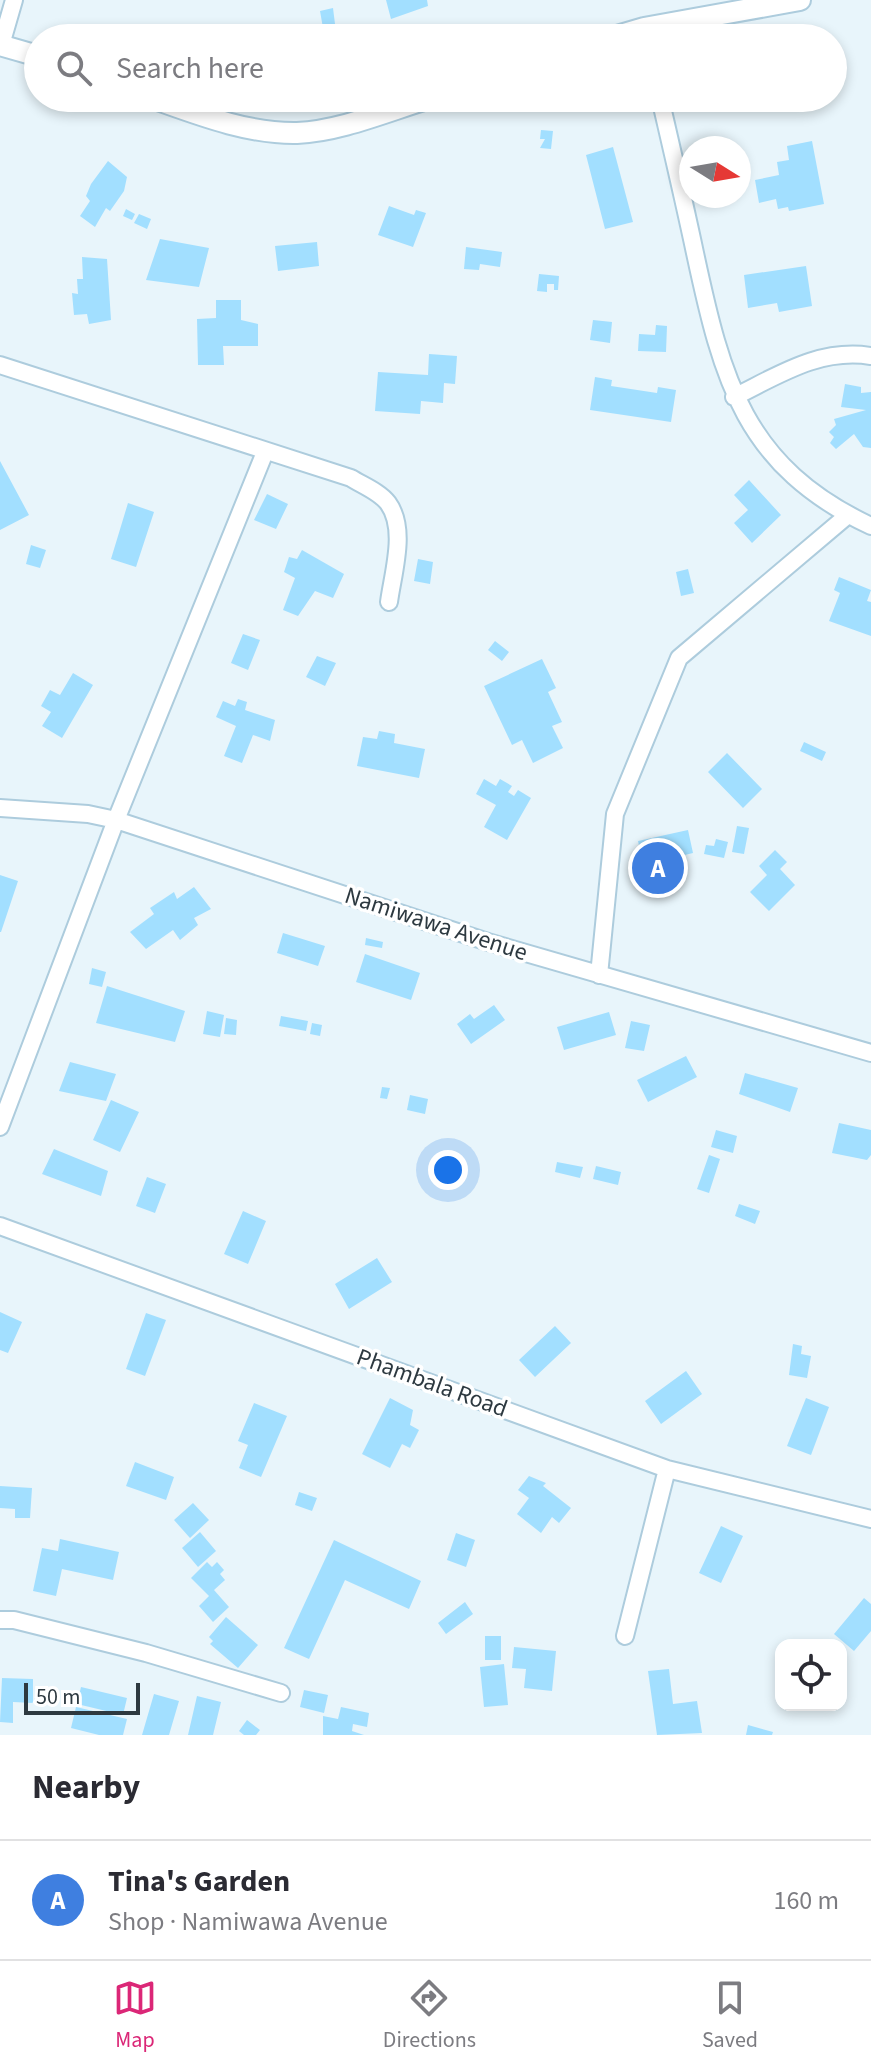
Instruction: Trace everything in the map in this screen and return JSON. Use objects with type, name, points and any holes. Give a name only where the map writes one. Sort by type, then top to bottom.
[{"type":"street","points":[[14,0],[0,45],[24,52]]},
{"type":"street","points":[[687,24],[800,0]]},
{"type":"street","points":[[196,112],[225,121],[296,133],[345,124],[384,112]]},
{"type":"street","points":[[663,112],[710,323],[734,397],[752,428],[789,473],[814,495],[871,526]]},
{"type":"street","points":[[734,397],[810,360],[830,354],[871,356]]},
{"type":"street","points":[[0,365],[351,478],[387,501],[396,520],[398,538],[389,602]]},
{"type":"street","points":[[0,1127],[116,820],[265,452]]},
{"type":"street","points":[[599,975],[615,814],[679,658],[848,515]]},
{"type":"street","name":"Namiwawa Avenue","points":[[0,808],[88,814],[116,820],[599,975],[871,1053]]},
{"type":"street","name":"Phambala Road","points":[[0,1226],[667,1469],[871,1519]]},
{"type":"street","points":[[625,1636],[667,1469]]},
{"type":"street","points":[[0,1620],[14,1620],[146,1653],[281,1693]]},
{"type":"building","points":[[386,0],[427,0],[428,6],[391,19]]},
{"type":"building","points":[[333,8],[335,24],[322,24],[320,11]]},
{"type":"building","points":[[541,130],[553,131],[551,149],[540,148],[545,139],[540,139]]},
{"type":"building","points":[[812,141],[824,204],[789,211],[788,207],[778,209],[776,199],[759,203],[755,180],[779,175],[777,162],[789,160],[787,146]]},
{"type":"building","points":[[613,147],[633,222],[605,229],[586,155]]},
{"type":"building","points":[[108,161],[127,177],[124,191],[110,211],[106,208],[95,227],[80,216],[90,201],[86,196],[91,184]]},
{"type":"building","points":[[389,206],[414,215],[416,210],[426,213],[413,247],[378,235]]},
{"type":"building","points":[[126,209],[135,214],[132,220],[123,216]]},
{"type":"building","points":[[139,214],[151,219],[147,229],[134,223]]},
{"type":"building","points":[[160,239],[209,248],[199,287],[146,280]]},
{"type":"building","points":[[317,242],[319,266],[278,271],[275,246]]},
{"type":"building","points":[[466,247],[502,252],[500,267],[480,264],[479,270],[464,269]]},
{"type":"building","points":[[82,257],[107,259],[111,320],[89,324],[87,314],[74,315],[72,293],[78,294],[77,279],[83,279]]},
{"type":"building","points":[[806,266],[812,306],[779,312],[777,303],[748,308],[744,275]]},
{"type":"building","points":[[539,274],[559,276],[558,290],[554,290],[554,284],[547,284],[547,292],[537,291]]},
{"type":"building","points":[[216,300],[241,300],[241,320],[258,324],[258,346],[223,346],[224,365],[198,365],[197,319],[216,318]]},
{"type":"building","points":[[593,320],[612,322],[610,343],[590,340]]},
{"type":"building","points":[[656,325],[667,326],[666,352],[638,351],[639,334],[655,335]]},
{"type":"building","points":[[429,354],[457,356],[455,384],[444,383],[443,403],[421,401],[420,414],[375,411],[378,372],[428,375]]},
{"type":"building","points":[[595,377],[612,380],[611,386],[657,393],[658,387],[676,390],[671,422],[590,410]]},
{"type":"building","points":[[845,384],[861,387],[861,393],[871,392],[871,448],[863,447],[854,434],[836,449],[830,443],[834,437],[829,432],[836,425],[834,419],[866,410],[841,407]]},
{"type":"building","points":[[0,461],[29,515],[0,530]]},
{"type":"building","points":[[749,480],[781,515],[752,543],[734,523],[748,510],[734,495]]},
{"type":"building","points":[[267,494],[288,504],[276,529],[254,520]]},
{"type":"building","points":[[128,503],[154,512],[136,567],[111,559]]},
{"type":"building","points":[[31,545],[46,550],[40,568],[26,564]]},
{"type":"building","points":[[302,550],[344,574],[333,598],[315,591],[298,616],[283,610],[295,578],[284,572],[289,557],[297,559]]},
{"type":"building","points":[[418,559],[433,562],[430,584],[414,581]]},
{"type":"building","points":[[688,569],[694,593],[681,596],[676,572]]},
{"type":"building","points":[[839,577],[871,590],[867,601],[871,602],[871,636],[829,621],[840,593],[834,590]]},
{"type":"building","points":[[243,634],[260,640],[248,670],[231,663]]},
{"type":"building","points":[[495,641],[509,652],[502,661],[488,650]]},
{"type":"building","points":[[317,656],[336,663],[325,686],[306,677]]},
{"type":"building","points":[[542,659],[556,688],[548,692],[562,722],[552,726],[563,748],[533,763],[522,740],[512,745],[484,686]]},
{"type":"building","points":[[73,673],[93,685],[62,738],[42,726],[51,712],[41,706],[50,690],[60,695]]},
{"type":"building","points":[[238,699],[247,702],[245,710],[275,720],[270,741],[253,735],[242,763],[224,756],[236,726],[216,717],[223,701],[235,706]]},
{"type":"building","points":[[379,731],[395,734],[394,743],[425,749],[419,778],[357,766],[363,737],[377,739]]},
{"type":"building","points":[[804,742],[826,752],[822,761],[800,751]]},
{"type":"building","points":[[727,753],[762,789],[743,808],[708,772]]},
{"type":"building","points":[[484,779],[496,786],[500,779],[512,786],[508,792],[514,796],[518,790],[531,798],[507,840],[484,827],[496,805],[476,794]]},
{"type":"building","points":[[737,826],[749,828],[744,854],[732,852]]},
{"type":"building","points":[[688,830],[693,853],[668,859],[671,873],[655,877],[653,866],[644,868],[638,841]]},
{"type":"building","points":[[716,839],[728,842],[724,858],[704,854],[706,845],[714,846]]},
{"type":"building","points":[[775,850],[787,862],[780,869],[795,885],[769,911],[750,892],[767,875],[759,866]]},
{"type":"building","points":[[0,875],[18,881],[1,932],[0,932]]},
{"type":"building","points":[[194,887],[211,909],[194,918],[198,925],[180,940],[173,930],[146,949],[130,932],[154,914],[150,908],[174,892],[177,899]]},
{"type":"building","points":[[283,933],[325,946],[318,966],[277,953]]},
{"type":"building","points":[[366,938],[383,942],[382,948],[365,945]]},
{"type":"building","points":[[365,954],[420,973],[411,1000],[356,982]]},
{"type":"building","points":[[92,968],[106,972],[102,987],[89,984]]},
{"type":"building","points":[[107,986],[185,1011],[175,1042],[96,1023]]},
{"type":"building","points":[[494,1005],[505,1020],[471,1044],[457,1024],[470,1014],[474,1019]]},
{"type":"building","points":[[207,1011],[224,1015],[220,1037],[203,1034]]},
{"type":"building","points":[[609,1012],[616,1035],[564,1050],[557,1027]]},
{"type":"building","points":[[281,1016],[308,1021],[306,1031],[279,1026]]},
{"type":"building","points":[[226,1018],[237,1020],[236,1035],[224,1034]]},
{"type":"building","points":[[631,1021],[650,1025],[644,1051],[625,1048]]},
{"type":"building","points":[[312,1023],[322,1025],[320,1036],[310,1034]]},
{"type":"building","points":[[686,1056],[697,1077],[648,1102],[637,1080]]},
{"type":"building","points":[[70,1062],[116,1074],[106,1101],[59,1091]]},
{"type":"building","points":[[745,1073],[798,1088],[790,1112],[739,1094]]},
{"type":"building","points":[[382,1087],[390,1088],[387,1099],[380,1098]]},
{"type":"building","points":[[410,1095],[428,1099],[425,1114],[407,1110]]},
{"type":"building","points":[[111,1100],[139,1112],[120,1152],[93,1140]]},
{"type":"building","points":[[839,1123],[871,1130],[871,1155],[867,1160],[832,1153]]},
{"type":"building","points":[[716,1130],[737,1136],[733,1153],[711,1147]]},
{"type":"building","points":[[54,1149],[108,1171],[101,1196],[42,1174]]},
{"type":"building","points":[[709,1155],[720,1159],[709,1193],[697,1189]]},
{"type":"building","points":[[557,1162],[583,1167],[580,1178],[555,1172]]},
{"type":"building","points":[[596,1166],[621,1172],[618,1185],[593,1179]]},
{"type":"building","points":[[147,1177],[166,1184],[155,1213],[136,1206]]},
{"type":"building","points":[[739,1204],[760,1211],[755,1224],[735,1216]]},
{"type":"building","points":[[243,1211],[266,1221],[248,1264],[224,1254]]},
{"type":"building","points":[[377,1258],[392,1282],[349,1309],[335,1284]]},
{"type":"building","points":[[0,1312],[22,1322],[8,1353],[0,1350]]},
{"type":"building","points":[[146,1313],[166,1320],[145,1376],[126,1369]]},
{"type":"building","points":[[555,1326],[571,1343],[535,1377],[519,1360]]},
{"type":"building","points":[[793,1344],[802,1346],[801,1354],[811,1356],[807,1378],[789,1375]]},
{"type":"building","points":[[686,1371],[702,1394],[661,1424],[645,1401]]},
{"type":"building","points":[[390,1398],[413,1410],[410,1425],[419,1430],[410,1448],[402,1444],[390,1468],[362,1454]]},
{"type":"building","points":[[806,1398],[829,1407],[811,1455],[787,1446]]},
{"type":"building","points":[[254,1403],[287,1416],[261,1477],[239,1468],[248,1445],[238,1441]]},
{"type":"building","points":[[135,1462],[174,1477],[166,1500],[126,1486]]},
{"type":"building","points":[[529,1476],[546,1483],[543,1486],[571,1508],[559,1523],[552,1517],[541,1533],[517,1514],[529,1498],[518,1490]]},
{"type":"building","points":[[0,1486],[32,1488],[30,1518],[15,1518],[15,1509],[0,1508]]},
{"type":"building","points":[[299,1492],[317,1498],[312,1511],[295,1505]]},
{"type":"building","points":[[193,1503],[209,1520],[190,1538],[174,1520]]},
{"type":"building","points":[[721,1526],[743,1536],[721,1583],[699,1573]]},
{"type":"building","points":[[200,1532],[216,1551],[198,1567],[182,1548]]},
{"type":"building","points":[[456,1533],[475,1540],[466,1567],[447,1560]]},
{"type":"building","points":[[60,1539],[119,1552],[113,1580],[62,1569],[56,1596],[33,1591],[42,1548],[58,1551]]},
{"type":"building","points":[[334,1540],[421,1581],[409,1609],[345,1580],[309,1659],[284,1648]]},
{"type":"building","points":[[207,1562],[212,1567],[217,1562],[224,1570],[220,1574],[225,1580],[214,1590],[229,1607],[213,1622],[199,1606],[209,1596],[191,1578]]},
{"type":"building","points":[[864,1598],[871,1604],[871,1631],[854,1651],[847,1645],[847,1639],[840,1639],[834,1634]]},
{"type":"building","points":[[465,1602],[473,1614],[446,1634],[438,1623]]},
{"type":"building","points":[[226,1617],[258,1645],[238,1668],[210,1644],[213,1641],[209,1637]]},
{"type":"building","points":[[485,1636],[501,1636],[501,1660],[485,1660]]},
{"type":"building","points":[[514,1647],[556,1651],[552,1691],[524,1688],[526,1669],[512,1668]]},
{"type":"building","points":[[504,1664],[508,1705],[484,1707],[480,1667]]},
{"type":"building","points":[[669,1669],[673,1704],[697,1701],[702,1733],[657,1735],[648,1671]]},
{"type":"building","points":[[2,1678],[33,1679],[33,1703],[13,1702],[13,1723],[0,1722]]},
{"type":"building","points":[[81,1687],[127,1698],[123,1715],[77,1704]]},
{"type":"building","points":[[304,1690],[328,1695],[324,1713],[300,1707]]},
{"type":"building","points":[[154,1694],[179,1701],[169,1735],[142,1735]]},
{"type":"building","points":[[197,1696],[221,1702],[213,1735],[188,1735]]},
{"type":"building","points":[[76,1707],[127,1719],[123,1735],[99,1735],[71,1728]]},
{"type":"building","points":[[341,1707],[369,1713],[367,1727],[353,1724],[352,1731],[364,1735],[323,1735],[323,1716],[338,1719]]},
{"type":"building","points":[[247,1720],[260,1730],[256,1735],[244,1735],[239,1731]]},
{"type":"building","points":[[748,1725],[773,1732],[772,1735],[746,1735]]},
{"type":"place","name":"Tina's Garden","points":[[658,868]]}]
